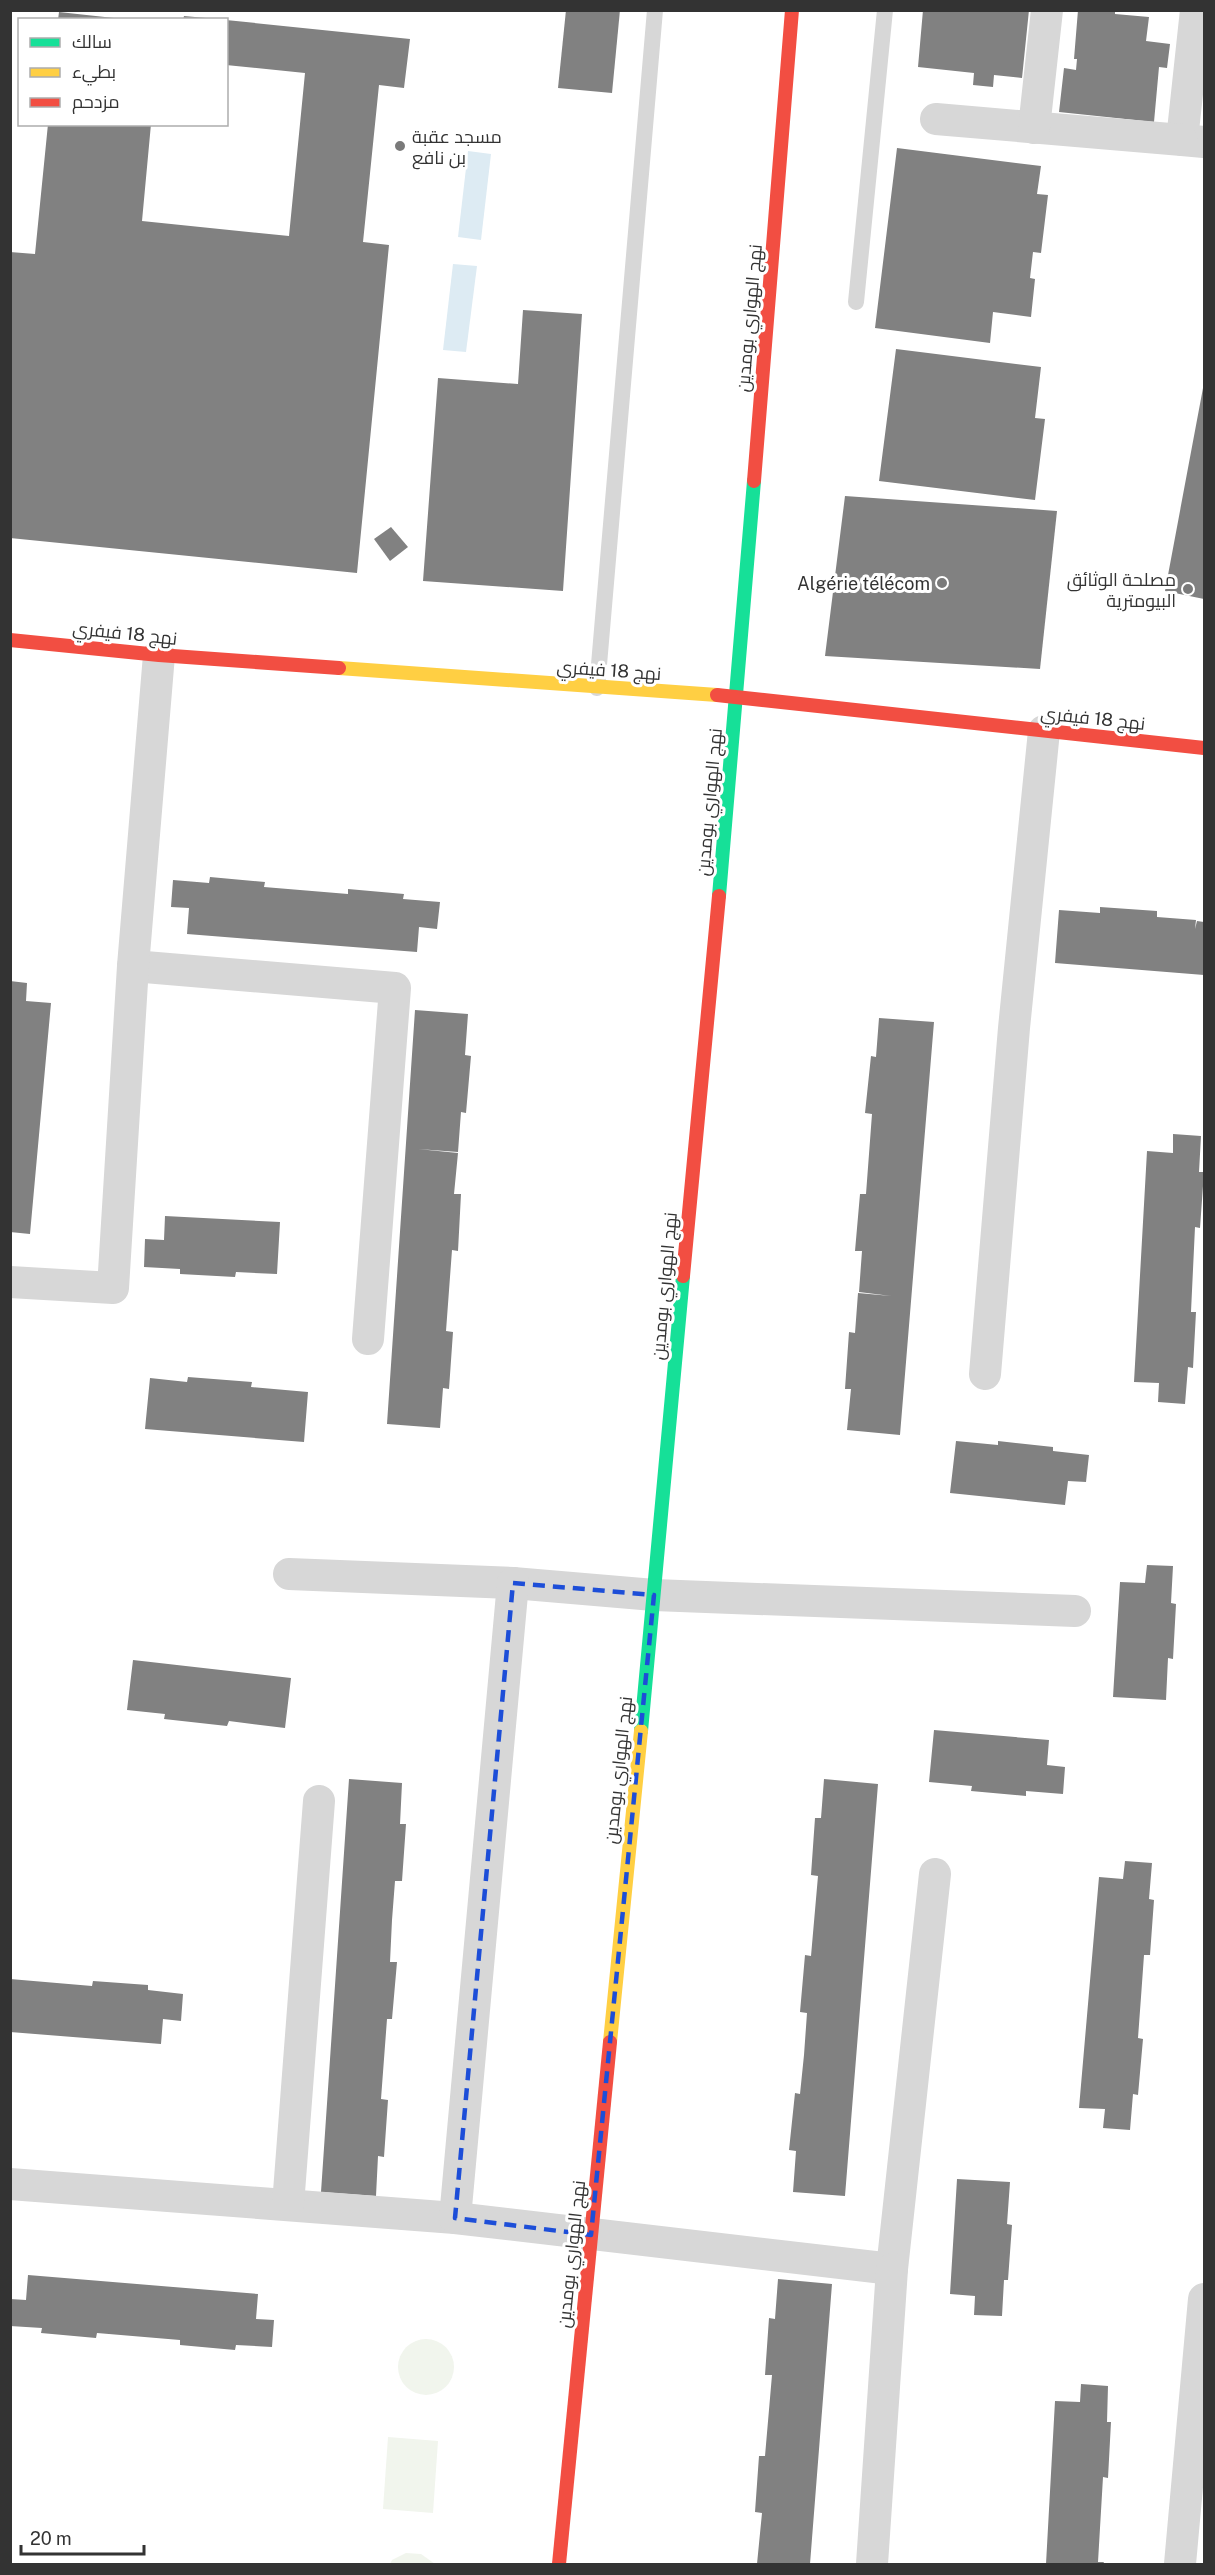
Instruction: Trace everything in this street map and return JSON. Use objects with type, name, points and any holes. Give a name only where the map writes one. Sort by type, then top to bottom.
[{"type":"main road","name":"نهج الهواري بومدين","points":[[559,2565],[654,1595],[737,696],[792,10]]},
{"type":"main road","name":"نهج 18 فيفري","points":[[10,640],[159,655],[597,688],[737,696],[1204,747]]},
{"type":"street","points":[[1034,128],[1047,10]]},
{"type":"street","points":[[936,119],[1193,141],[1196,10]]},
{"type":"street","points":[[10,1282],[113,1288],[133,966],[159,655]]},
{"type":"street","points":[[985,1374],[1014,1028],[1044,731]]},
{"type":"street","points":[[133,966],[395,988],[368,1339]]},
{"type":"street","points":[[289,1574],[513,1583],[654,1595],[1075,1611]]},
{"type":"street","points":[[455,2218],[513,1583]]},
{"type":"street","points":[[288,2205],[319,1801]]},
{"type":"street","points":[[872,2565],[892,2269],[935,1874]]},
{"type":"street","points":[[10,2184],[455,2218],[892,2269]]},
{"type":"street","points":[[1180,2565],[1204,2299]]},
{"type":"lane","points":[[597,688],[655,10]]},
{"type":"lane","points":[[856,302],[885,10]]},
{"type":"highlighted area","points":[[513,1583],[654,1595],[591,2235],[455,2218]]},
{"type":"shaded area","points":[[468,151],[491,154],[481,240],[458,237]]},
{"type":"shaded area","points":[[453,264],[477,266],[466,352],[443,350]]},
{"type":"shaded area","points":[[420,2339],[432,2339],[442,2343],[450,2351],[454,2367],[450,2383],[442,2391],[432,2395],[420,2395],[410,2391],[402,2383],[398,2373],[398,2361],[402,2351],[410,2343]]},
{"type":"shaded area","points":[[388,2437],[438,2441],[433,2513],[383,2509]]},
{"type":"shaded area","points":[[406,2553],[421,2554],[435,2564],[390,2564],[392,2560]]},
{"type":"building","points":[[566,10],[620,10],[612,93],[558,88]]},
{"type":"building","points":[[923,10],[1029,10],[1022,78],[994,75],[993,87],[973,85],[974,73],[918,67]]},
{"type":"building","points":[[1078,10],[1115,10],[1115,14],[1149,17],[1146,41],[1170,44],[1167,68],[1159,67],[1154,122],[1059,112],[1064,68],[1076,70],[1077,59],[1074,59]]},
{"type":"building","points":[[59,12],[114,18],[58,18]]},
{"type":"building","points":[[228,20],[410,39],[404,88],[379,85],[363,242],[389,245],[357,573],[10,538],[10,252],[35,254],[48,126],[151,126],[142,221],[289,236],[305,73],[228,65]]},
{"type":"building","points":[[897,148],[1041,166],[1037,194],[1048,195],[1041,253],[1033,252],[1030,278],[1035,279],[1031,317],[993,312],[990,343],[875,328]]},
{"type":"building","points":[[523,310],[582,314],[563,591],[423,581],[438,378],[518,384]]},
{"type":"building","points":[[896,349],[1041,367],[1035,418],[1045,419],[1035,500],[879,481]]},
{"type":"building","points":[[1204,388],[1204,599],[1165,591]]},
{"type":"building","name":"Algérie télécom","points":[[845,496],[1057,511],[1040,669],[825,656]]},
{"type":"building","points":[[391,527],[408,547],[390,561],[374,539]]},
{"type":"building","points":[[210,877],[265,882],[264,887],[348,894],[348,889],[404,894],[403,899],[440,902],[437,929],[419,927],[417,952],[187,934],[189,908],[171,907],[173,880],[209,883]]},
{"type":"building","points":[[1100,907],[1157,911],[1157,917],[1196,920],[1195,929],[1197,921],[1204,922],[1204,975],[1055,963],[1059,910],[1100,913]]},
{"type":"building","points":[[10,981],[27,983],[26,1001],[51,1003],[30,1234],[10,1232]]},
{"type":"building","points":[[415,1010],[468,1014],[465,1055],[471,1056],[466,1113],[461,1112],[458,1152],[418,1149],[458,1153],[454,1194],[461,1194],[458,1251],[452,1250],[446,1331],[453,1332],[449,1389],[443,1388],[440,1428],[387,1424]]},
{"type":"building","points":[[879,1018],[934,1022],[900,1435],[847,1430],[851,1389],[845,1389],[849,1332],[855,1333],[858,1293],[891,1296],[859,1292],[862,1251],[855,1251],[860,1194],[866,1194],[872,1114],[865,1113],[871,1056],[876,1057]]},
{"type":"building","points":[[1173,1134],[1201,1136],[1199,1172],[1204,1172],[1200,1228],[1195,1227],[1191,1312],[1196,1312],[1193,1368],[1188,1367],[1185,1404],[1158,1402],[1159,1383],[1134,1382],[1147,1151],[1173,1153]]},
{"type":"building","points":[[165,1216],[280,1222],[277,1274],[236,1272],[235,1277],[180,1274],[180,1269],[144,1267],[145,1239],[164,1240]]},
{"type":"building","points":[[188,1377],[252,1382],[251,1387],[308,1392],[304,1442],[145,1429],[150,1378],[187,1382]]},
{"type":"building","points":[[956,1441],[998,1445],[998,1441],[1053,1447],[1053,1451],[1089,1455],[1086,1482],[1068,1481],[1065,1505],[950,1493]]},
{"type":"building","points":[[1147,1565],[1173,1566],[1171,1603],[1176,1604],[1173,1659],[1168,1658],[1166,1700],[1113,1697],[1120,1582],[1145,1583]]},
{"type":"building","points":[[133,1660],[291,1678],[285,1728],[229,1721],[227,1726],[164,1719],[165,1714],[127,1710]]},
{"type":"building","points":[[934,1730],[1049,1740],[1047,1765],[1065,1767],[1063,1794],[1026,1791],[1026,1796],[971,1791],[972,1786],[929,1782]]},
{"type":"building","points":[[349,1779],[402,1783],[400,1824],[406,1824],[402,1881],[395,1881],[390,1962],[397,1962],[392,2019],[387,2019],[381,2099],[388,2100],[384,2157],[378,2156],[376,2196],[321,2192]]},
{"type":"building","points":[[824,1779],[878,1784],[845,2196],[793,2192],[796,2151],[789,2150],[795,2093],[800,2094],[804,2055],[807,2013],[800,2012],[805,1955],[811,1956],[818,1876],[811,1875],[815,1818],[821,1818]]},
{"type":"building","points":[[1125,1861],[1152,1863],[1149,1899],[1154,1900],[1150,1955],[1144,1955],[1138,2038],[1143,2039],[1138,2095],[1133,2094],[1130,2130],[1103,2128],[1105,2109],[1079,2108],[1099,1877],[1123,1879]]},
{"type":"building","points":[[10,1979],[92,1986],[93,1981],[148,1985],[148,1990],[183,1994],[181,2021],[163,2019],[161,2044],[10,2032]]},
{"type":"building","points":[[957,2179],[1010,2182],[1007,2224],[1012,2225],[1008,2280],[1004,2280],[1002,2316],[974,2315],[975,2296],[950,2294]]},
{"type":"building","points":[[28,2275],[258,2294],[256,2319],[274,2320],[272,2347],[236,2345],[235,2350],[180,2345],[180,2340],[97,2333],[96,2338],[41,2333],[42,2328],[10,2326],[10,2299],[26,2300]]},
{"type":"building","points":[[778,2279],[832,2284],[810,2564],[757,2564],[762,2513],[755,2512],[759,2456],[765,2456],[772,2375],[765,2375],[769,2318],[775,2319]]},
{"type":"building","points":[[1081,2384],[1108,2386],[1107,2422],[1111,2422],[1108,2478],[1103,2477],[1098,2562],[1104,2562],[1103,2564],[1046,2564],[1055,2401],[1080,2402]]},
{"type":"traffic: fast","points":[[719,896],[754,481]]},
{"type":"traffic: fast","points":[[641,1731],[683,1276]]},
{"type":"traffic: slow","points":[[339,668],[717,695]]},
{"type":"traffic: slow","points":[[610,2042],[641,1731]]},
{"type":"traffic: jam","points":[[754,481],[792,10]]},
{"type":"traffic: jam","points":[[10,640],[159,655],[339,668]]},
{"type":"traffic: jam","points":[[717,695],[1204,748]]},
{"type":"traffic: jam","points":[[683,1276],[719,896]]},
{"type":"traffic: jam","points":[[559,2564],[610,2042]]},
{"type":"place","name":"مسجد عقبة بن نافع","points":[[400,146]]},
{"type":"place","name":"Algérie télécom","points":[[942,583]]},
{"type":"place","name":"مصلحة الوثائق البيومترية","points":[[1188,589]]}]
